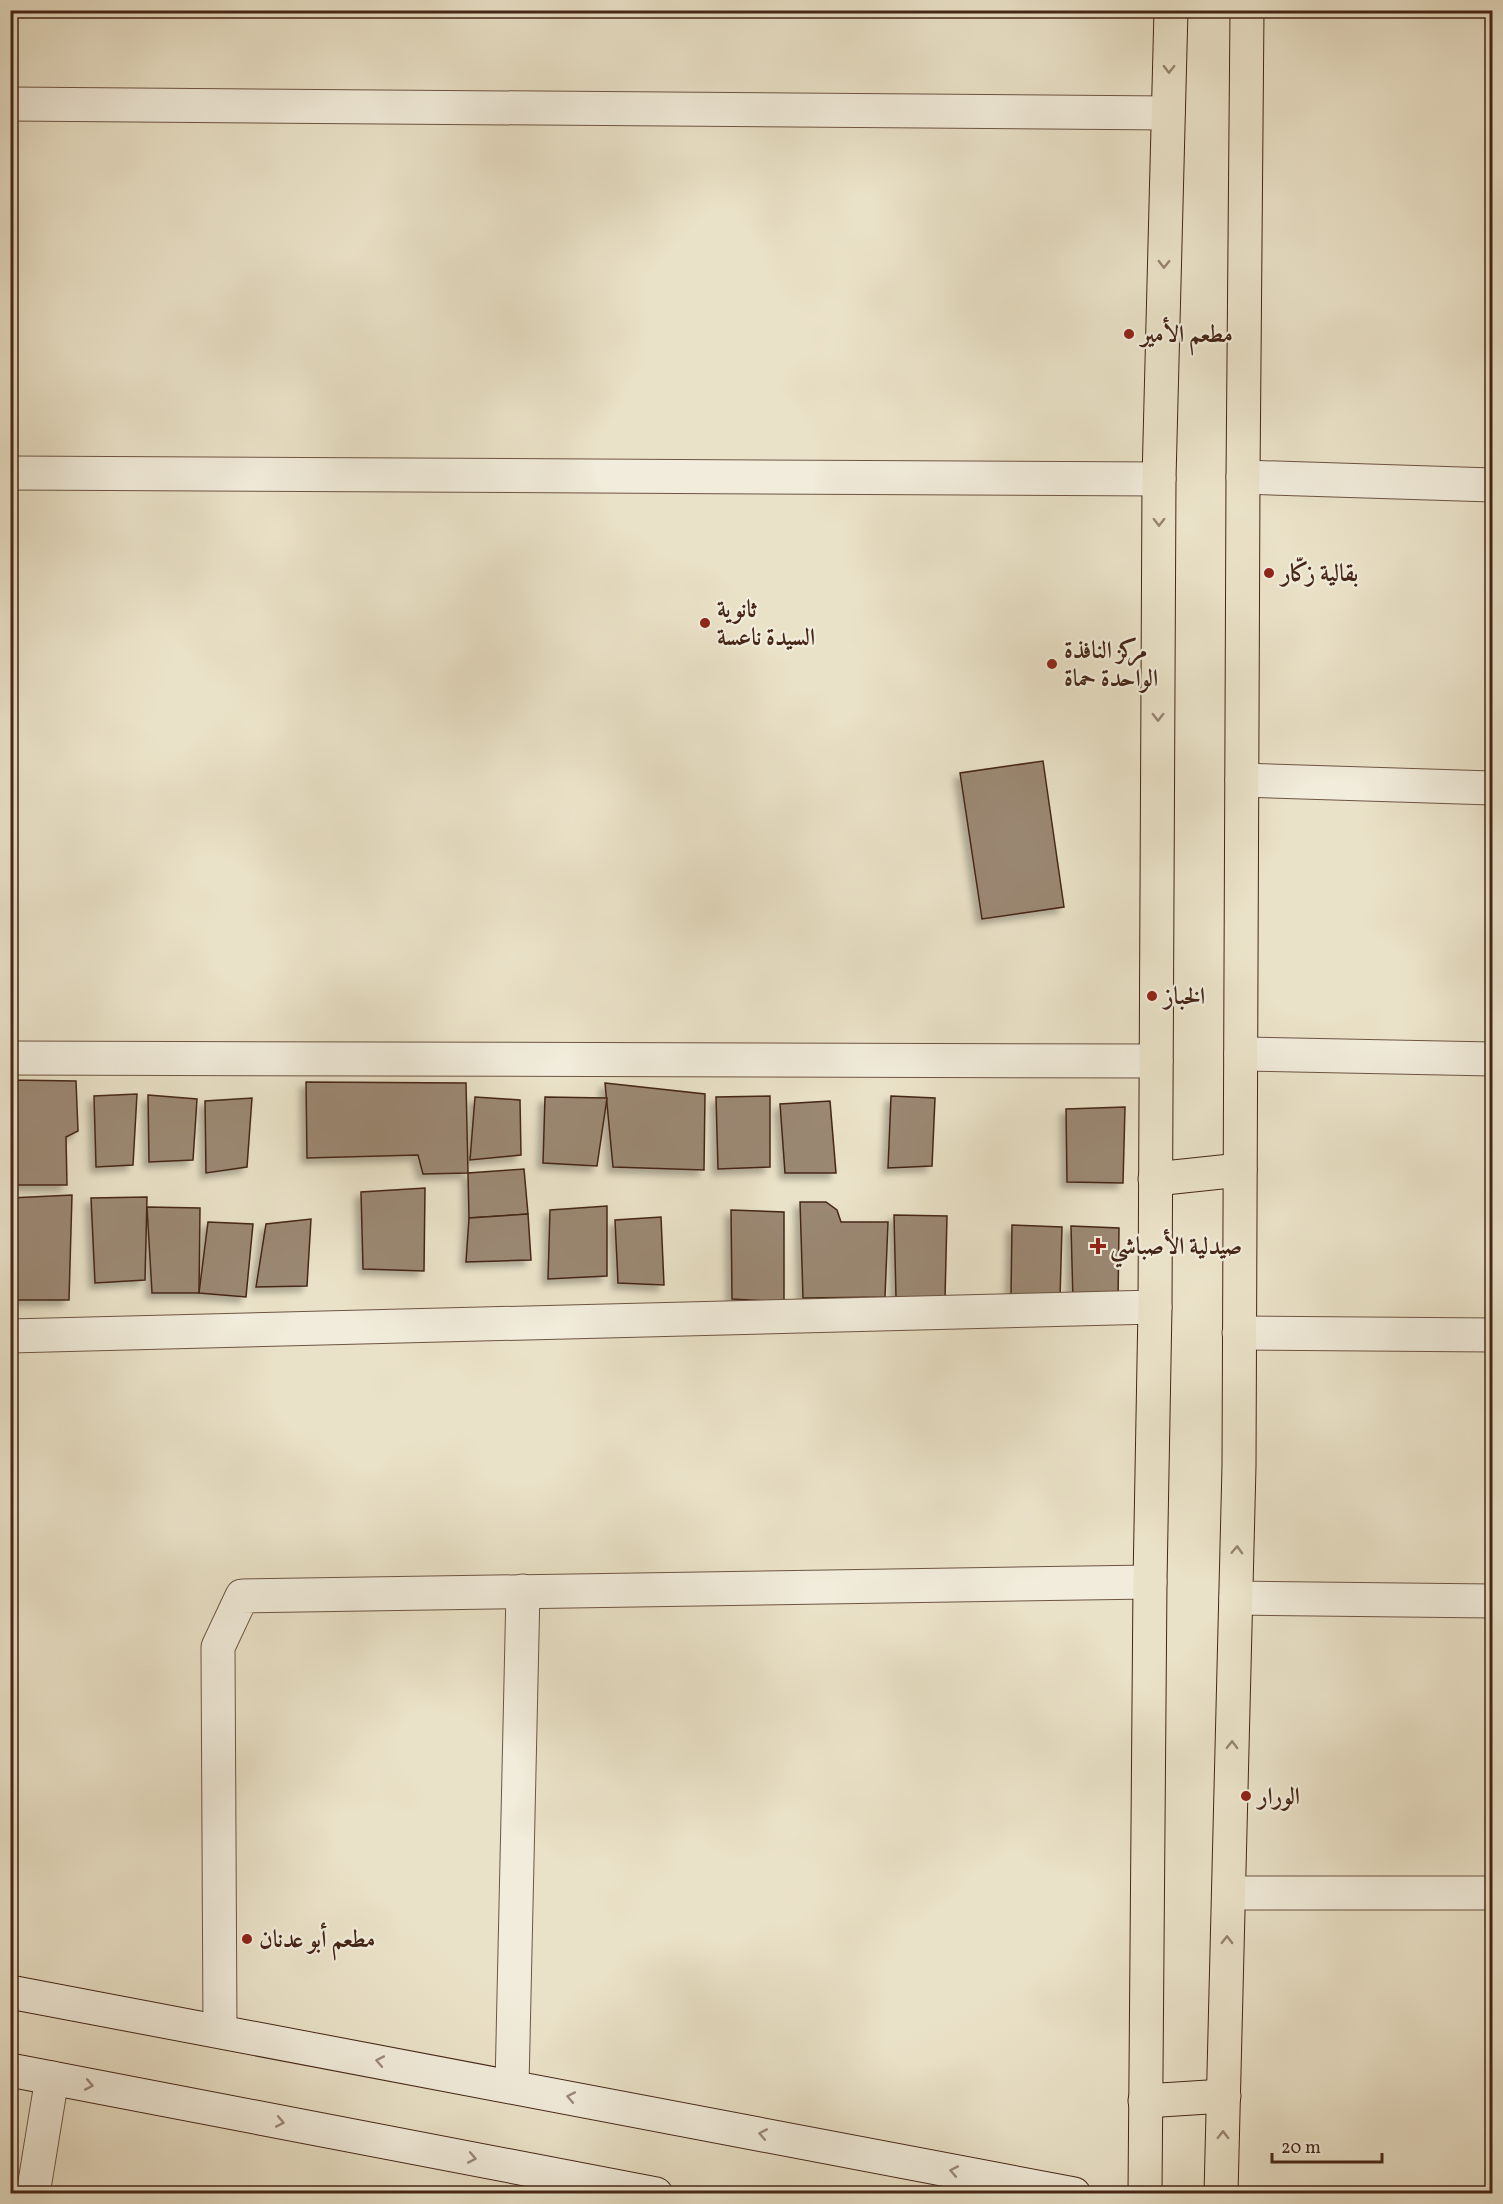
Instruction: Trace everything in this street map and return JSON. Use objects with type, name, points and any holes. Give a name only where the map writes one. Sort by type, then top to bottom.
[{"type":"main road","points":[[1145,2193],[1150,1582],[1155,1307],[1159,479],[1171,10]]},
{"type":"main road","points":[[1221,2193],[1239,1466],[1247,10]]},
{"type":"main road","points":[[1155,1179],[1240,1170]]},
{"type":"main road","points":[[1145,2101],[1224,2096]]},
{"type":"street","points":[[10,104],[1168,112]]},
{"type":"street","points":[[10,472],[1159,479]]},
{"type":"street","points":[[1243,477],[1492,485]]},
{"type":"street","points":[[1242,780],[1492,788]]},
{"type":"street","points":[[1241,1054],[1492,1059]]},
{"type":"street","points":[[10,1058],[1156,1061]]},
{"type":"street","points":[[10,1336],[1155,1307]]},
{"type":"street","points":[[1239,1333],[1492,1335]]},
{"type":"street","points":[[220,2031],[218,1647],[242,1596],[1150,1582]]},
{"type":"street","points":[[512,2086],[523,1591]]},
{"type":"street","points":[[1236,1598],[1492,1601]]},
{"type":"street","points":[[1229,1893],[1492,1893]]},
{"type":"street","points":[[10,1992],[1074,2193]]},
{"type":"street","points":[[10,2070],[656,2193]]},
{"type":"street","points":[[33,2193],[52,2078]]},
{"type":"building","points":[[1043,761],[1064,907],[982,919],[960,773]]},
{"type":"building","points":[[10,1080],[76,1081],[78,1131],[66,1137],[67,1185],[10,1185]]},
{"type":"building","points":[[306,1082],[466,1083],[468,1173],[423,1174],[418,1155],[307,1158]]},
{"type":"building","points":[[605,1083],[705,1094],[704,1170],[613,1167]]},
{"type":"building","points":[[137,1094],[133,1165],[96,1167],[94,1096]]},
{"type":"building","points":[[148,1095],[197,1099],[193,1160],[149,1162]]},
{"type":"building","points":[[770,1096],[770,1167],[718,1169],[716,1097]]},
{"type":"building","points":[[891,1096],[935,1098],[932,1166],[888,1168]]},
{"type":"building","points":[[475,1097],[520,1100],[521,1155],[470,1160]]},
{"type":"building","points":[[545,1097],[607,1098],[597,1166],[543,1163]]},
{"type":"building","points":[[252,1098],[247,1167],[206,1173],[205,1101]]},
{"type":"building","points":[[830,1101],[836,1173],[785,1173],[780,1104]]},
{"type":"building","points":[[1125,1107],[1123,1183],[1067,1182],[1066,1109]]},
{"type":"building","points":[[524,1169],[528,1214],[469,1218],[468,1173]]},
{"type":"building","points":[[425,1188],[424,1271],[363,1269],[361,1192]]},
{"type":"building","points":[[72,1195],[69,1300],[10,1300],[10,1198]]},
{"type":"building","points":[[147,1197],[145,1280],[95,1283],[91,1198]]},
{"type":"building","points":[[800,1202],[826,1202],[837,1210],[841,1222],[888,1222],[885,1297],[803,1298]]},
{"type":"building","points":[[607,1206],[607,1276],[548,1279],[550,1210]]},
{"type":"building","points":[[147,1207],[200,1208],[199,1293],[152,1293]]},
{"type":"building","points":[[731,1210],[784,1212],[784,1302],[732,1299]]},
{"type":"building","points":[[528,1214],[531,1260],[466,1262],[469,1218]]},
{"type":"building","points":[[894,1215],[947,1216],[945,1299],[896,1298]]},
{"type":"building","points":[[661,1217],[664,1285],[618,1283],[615,1220]]},
{"type":"building","points":[[311,1219],[307,1286],[256,1287],[266,1224]]},
{"type":"building","points":[[208,1222],[253,1224],[246,1297],[199,1293]]},
{"type":"building","points":[[1012,1225],[1062,1227],[1060,1299],[1011,1295]]},
{"type":"building","points":[[1071,1226],[1119,1228],[1118,1300],[1073,1301]]},
{"type":"place","name":"مطعم الأمير","points":[[1129,334]]},
{"type":"place","name":"بقالية زكّار","points":[[1269,573]]},
{"type":"place","name":"ثانوية السيدة ناعسة","points":[[705,623]]},
{"type":"place","name":"مركز النافذة الواحدة حماة","points":[[1052,664]]},
{"type":"place","name":"الخباز","points":[[1152,996]]},
{"type":"place","name":"صيدلية الأصباشي","points":[[1098,1246]]},
{"type":"place","name":"الورار","points":[[1246,1796]]},
{"type":"place","name":"مطعم أبو عدنان","points":[[247,1939]]}]
